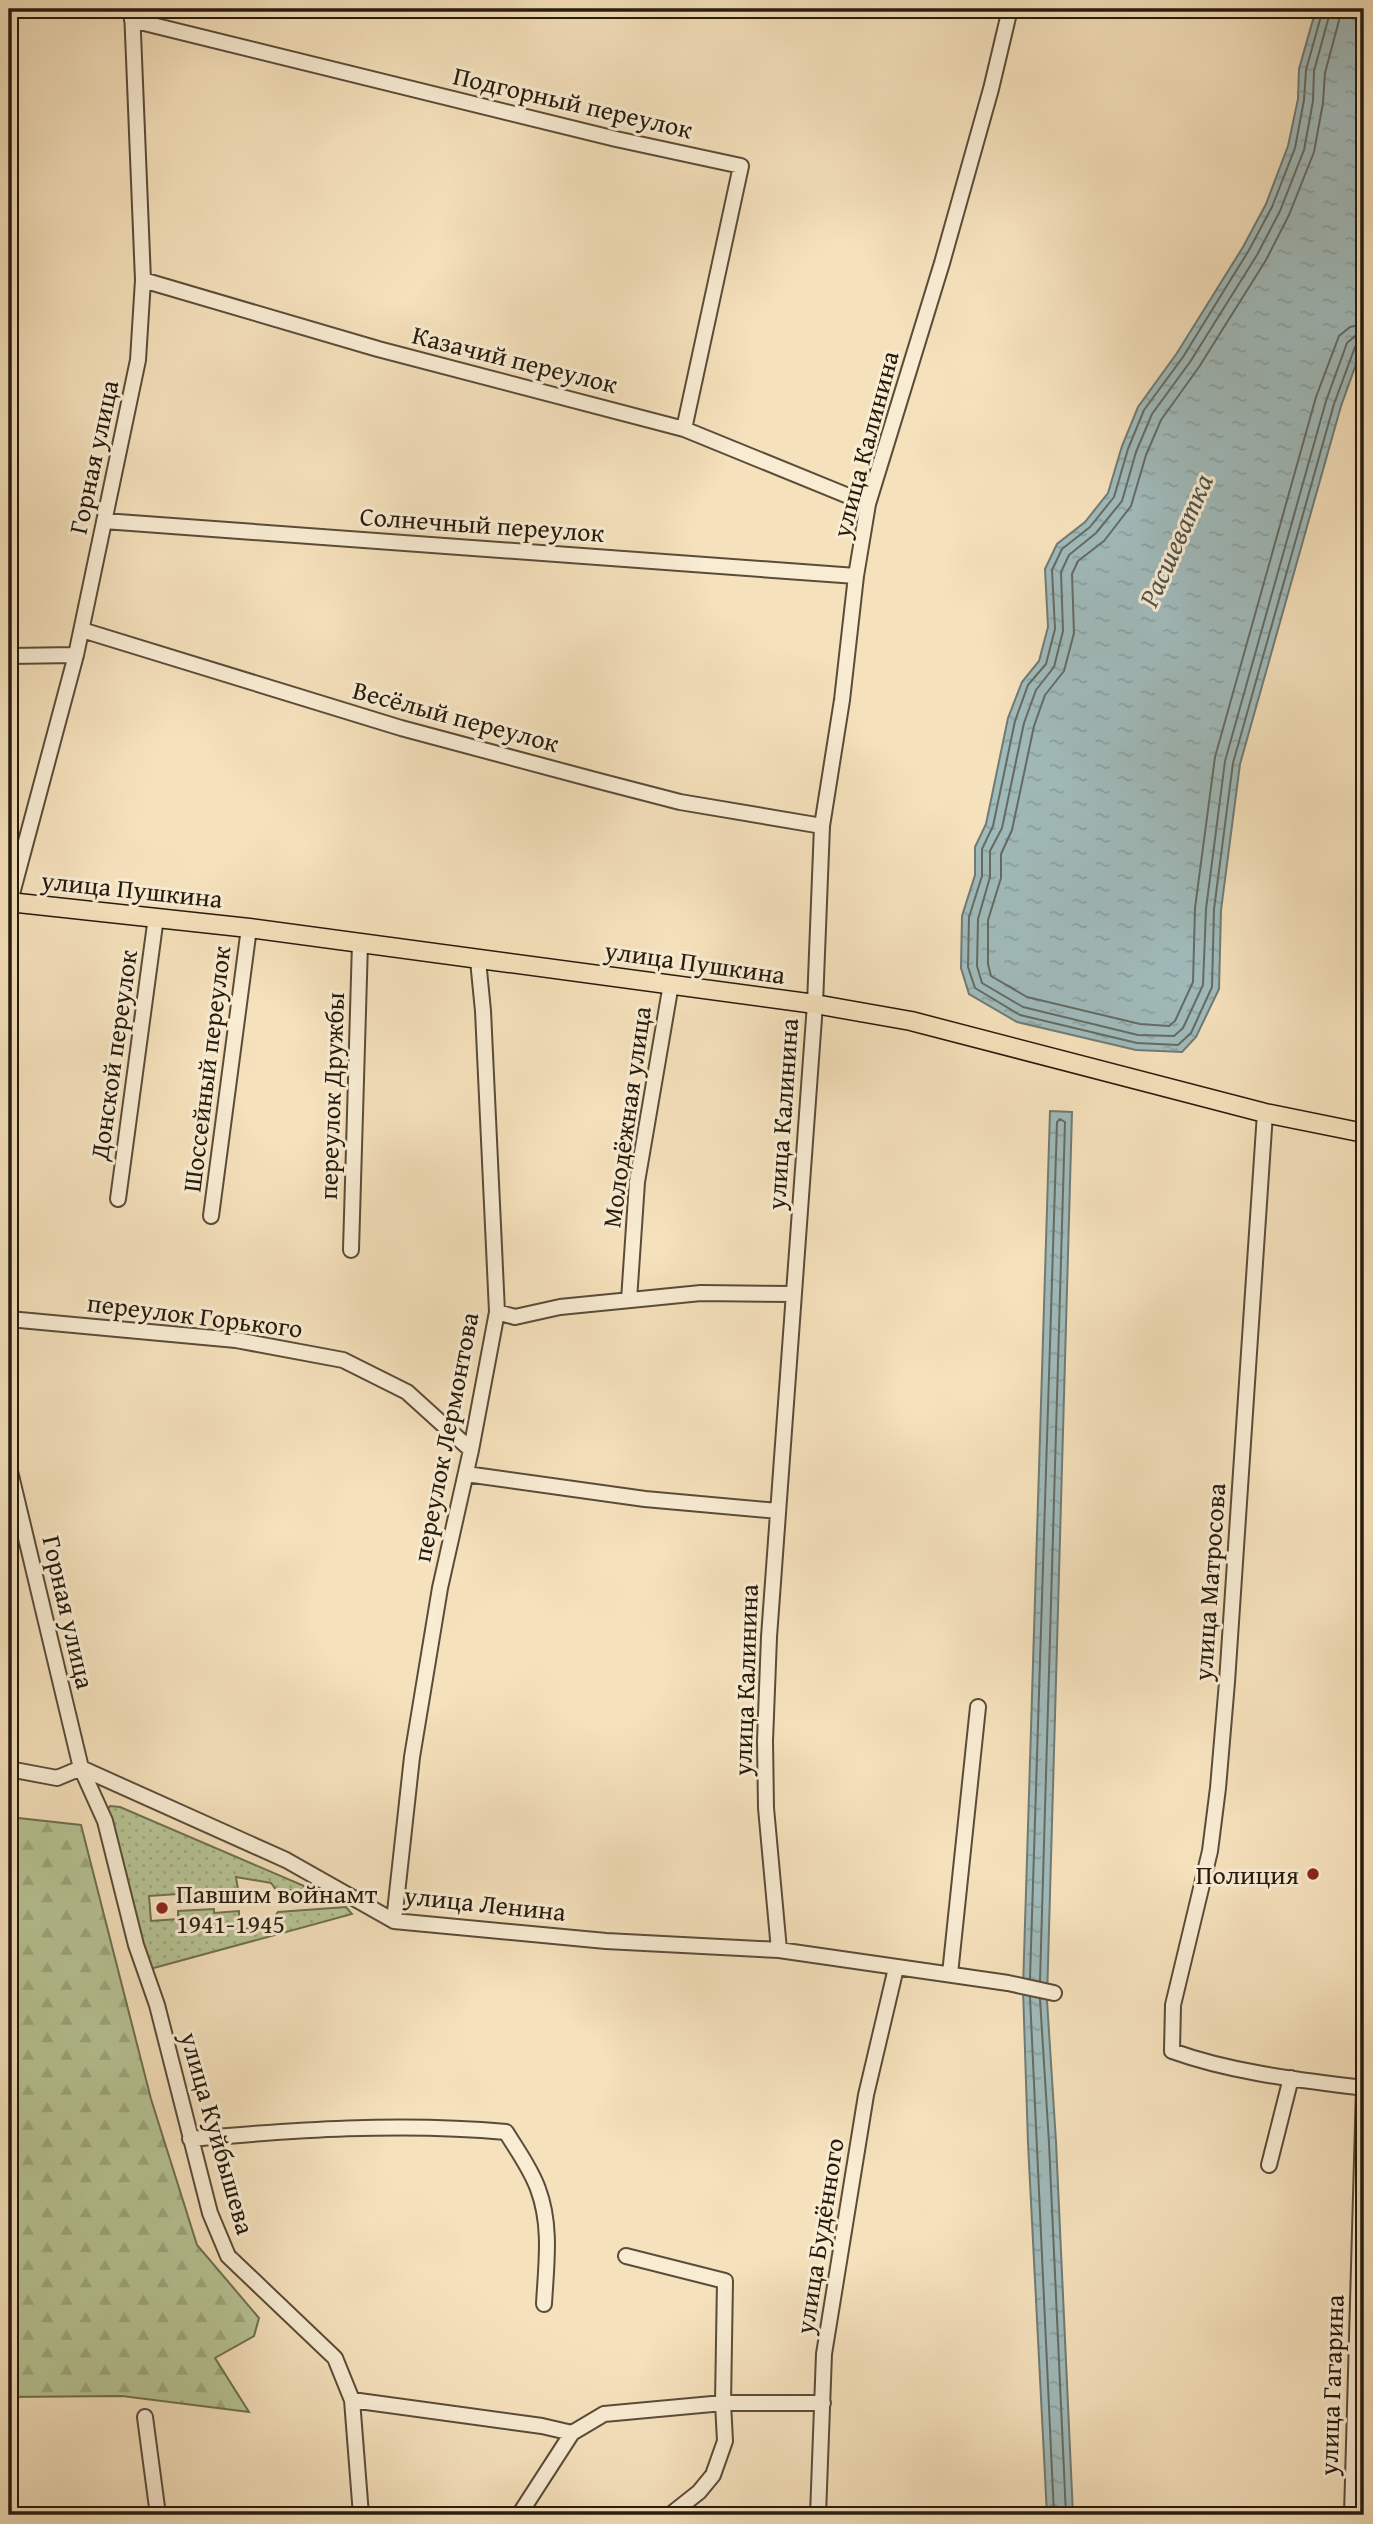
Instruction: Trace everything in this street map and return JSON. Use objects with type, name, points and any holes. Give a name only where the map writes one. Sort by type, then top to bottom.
[{"type":"main road","name":"улица Пушкина","points":[[9,903],[249,928],[815,1004],[911,1021],[1265,1113],[1364,1133]]},
{"type":"street","name":"улица Калинина","points":[[779,1950],[766,1808],[765,1741],[778,1511],[815,1004],[822,827],[842,700],[856,576],[869,504],[942,262],[991,89],[1010,9]]},
{"type":"street","name":"Горная улица","points":[[9,903],[82,630],[138,360],[143,281],[132,14]]},
{"type":"street","name":"Подгорный переулок","points":[[132,14],[616,139],[741,166],[684,429]]},
{"type":"street","name":"Казачий переулок","points":[[143,281],[379,349],[684,429],[869,504]]},
{"type":"street","name":"Солнечный переулок","points":[[104,521],[856,576]]},
{"type":"street","name":"Весёлый переулок","points":[[82,630],[389,724],[587,778],[680,802],[822,827]]},
{"type":"street","points":[[9,656],[76,655]]},
{"type":"street","name":"Донской переулок","points":[[118,1199],[156,918]]},
{"type":"street","name":"Шоссейный переулок","points":[[211,1216],[249,928]]},
{"type":"street","name":"переулок Дружбы","points":[[351,1250],[360,943]]},
{"type":"street","name":"переулок Лермонтова","points":[[394,1921],[412,1757],[439,1588],[466,1474],[497,1312],[483,1011],[478,960]]},
{"type":"street","name":"Молодёжная улица","points":[[629,1300],[636,1182],[671,984]]},
{"type":"street","name":"улица Матросова","points":[[1265,1113],[1218,1788],[1210,1851],[1173,2005],[1172,2051],[1198,2060],[1291,2078]]},
{"type":"street","points":[[497,1312],[515,1317],[560,1307],[701,1293],[794,1294]]},
{"type":"street","name":"переулок Горького","points":[[9,1319],[236,1340],[343,1360],[407,1392],[471,1450]]},
{"type":"street","name":"Горная улица","points":[[9,1467],[81,1768]]},
{"type":"street","points":[[466,1474],[645,1499],[778,1511]]},
{"type":"street","points":[[950,1974],[978,1707]]},
{"type":"street","points":[[9,1769],[57,1778],[81,1768]]},
{"type":"street","name":"улица Ленина","points":[[81,1768],[286,1860],[394,1921],[496,1928],[606,1941],[779,1950],[1008,1983],[1054,1993]]},
{"type":"street","name":"улица Куйбышева","points":[[81,1768],[104,1821],[136,1945],[157,2005],[210,2213],[228,2256],[335,2358],[352,2400],[361,2515]]},
{"type":"street","name":"улица Будённого","points":[[818,2515],[824,2354],[866,2095],[897,1968]]},
{"type":"street","points":[[1269,2165],[1291,2078],[1364,2088]]},
{"type":"street","name":"улица Гагарина","points":[[1352,2515],[1364,2088]]},
{"type":"street","points":[[190,2139],[295,2131],[430,2128],[506,2132],[538,2187],[544,2208],[547,2245],[544,2304]]},
{"type":"street","points":[[626,2256],[725,2281],[725,2441],[713,2475],[699,2492],[670,2515]]},
{"type":"street","points":[[352,2400],[542,2426],[572,2433]]},
{"type":"street","points":[[519,2515],[572,2433],[604,2414],[723,2403],[822,2403]]},
{"type":"street","points":[[145,2417],[158,2515]]},
{"type":"green space","points":[[110,1806],[120,1807],[311,1889],[277,1891],[271,1883],[236,1877],[239,1896],[214,1894],[214,1900],[178,1902],[178,1894],[149,1896],[151,1921],[178,1919],[178,1911],[239,1911],[239,1931],[271,1921],[278,1912],[346,1907],[352,1914],[150,1969],[106,1812]]},
{"type":"green space","points":[[9,1817],[81,1825],[151,2099],[197,2245],[259,2318],[254,2336],[215,2358],[249,2412],[122,2396],[9,2397]]},
{"type":"water","name":"Расшеватка","points":[[1316,9],[1364,9],[1364,342],[1341,406],[1240,764],[1221,910],[1219,989],[1196,1037],[1182,1052],[1136,1050],[1017,1022],[969,994],[961,968],[962,916],[975,875],[975,847],[986,824],[1008,718],[1022,682],[1039,661],[1048,627],[1045,569],[1057,544],[1085,522],[1108,493],[1122,446],[1138,407],[1177,353],[1243,247],[1266,204],[1288,146],[1298,99],[1299,69]]},
{"type":"water","points":[[1050,1111],[1072,1112],[1047,2000],[1073,2515],[1047,2515],[1023,1989]]},
{"type":"place","name":"Полиция","points":[[1313,1874]]},
{"type":"place","name":"Павшим войнамт 1941-1945","points":[[162,1908]]}]
